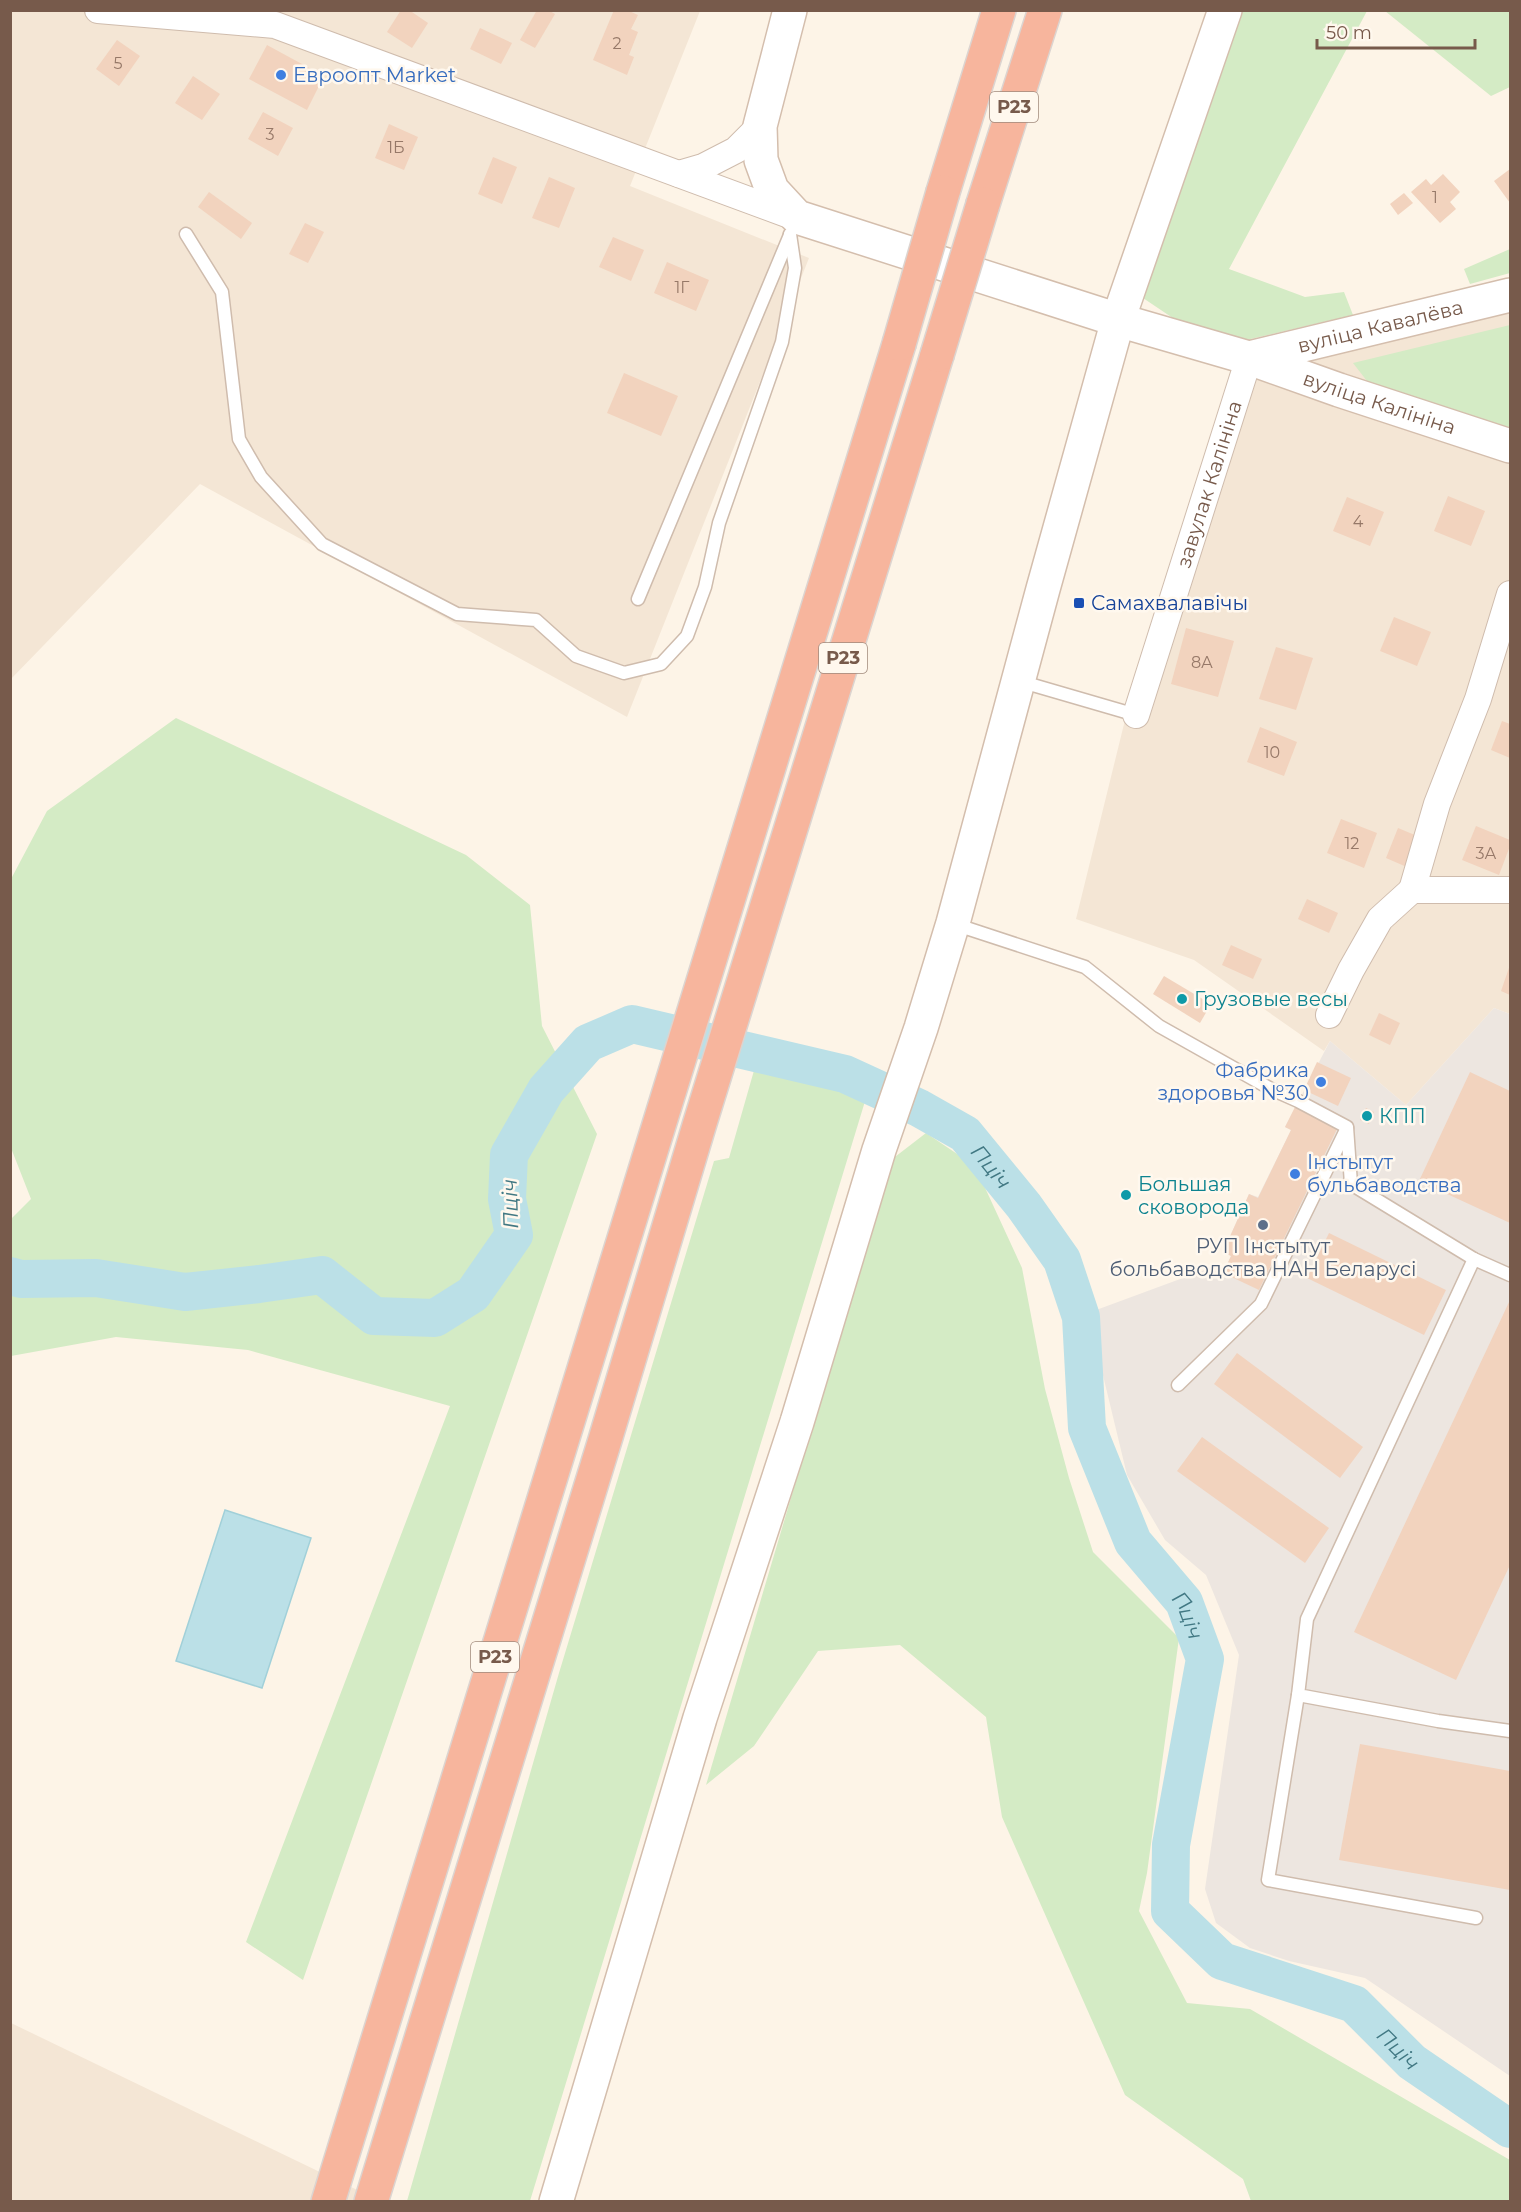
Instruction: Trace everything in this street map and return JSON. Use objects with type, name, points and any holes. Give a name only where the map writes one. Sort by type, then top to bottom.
[{"type":"highway","name":"Р23","points":[[328,2202],[664,1112],[999,10]]},
{"type":"highway","name":"Р23","points":[[371,2202],[602,1452],[699,1126],[1045,10]]},
{"type":"street","points":[[98,10],[275,25],[679,174],[794,226]]},
{"type":"street","points":[[790,10],[760,126],[761,160],[772,190],[794,226]]},
{"type":"street","points":[[556,2202],[700,1718],[797,1422],[879,1150],[921,1028],[953,923],[1118,320],[1224,10]]},
{"type":"street","points":[[679,174],[703,167],[736,150],[760,126]]},
{"type":"street","name":"вуліца Калініна","points":[[794,226],[1249,358],[1510,446]]},
{"type":"street","name":"вуліца Кавалёва","points":[[1249,358],[1510,295]]},
{"type":"street","name":"завулак Калініна","points":[[1136,715],[1249,358]]},
{"type":"street","points":[[1329,1016],[1351,970],[1380,919],[1412,890],[1437,804],[1478,699],[1510,594]]},
{"type":"street","points":[[1412,890],[1510,890]]},
{"type":"lane","points":[[186,234],[222,292],[238,439],[261,477],[322,543],[457,614],[536,620],[576,656],[624,673],[661,664],[687,636],[705,587],[719,523],[782,342],[795,268],[794,226]]},
{"type":"lane","points":[[638,599],[794,226]]},
{"type":"lane","points":[[1018,681],[1136,715]]},
{"type":"lane","points":[[953,923],[1085,967],[1159,1026],[1271,1089],[1347,1127]]},
{"type":"lane","points":[[1347,1127],[1351,1184],[1474,1259],[1510,1275]]},
{"type":"lane","points":[[1178,1385],[1261,1304],[1347,1127]]},
{"type":"lane","points":[[1474,1259],[1307,1619],[1298,1695],[1268,1880],[1476,1918]]},
{"type":"lane","points":[[1298,1695],[1438,1721],[1510,1731]]},
{"type":"shaded area","points":[[11,11],[700,11],[630,186],[809,258],[627,717],[200,484],[11,679]]},
{"type":"shaded area","points":[[1510,284],[1510,1014],[1494,1008],[1406,1105],[1330,1041],[1324,1051],[1194,960],[1076,919],[1126,716],[1247,350]]},
{"type":"shaded area","points":[[1494,1008],[1510,1014],[1510,2076],[1365,1978],[1289,1961],[1250,1948],[1216,1923],[1205,1889],[1239,1655],[1206,1575],[1165,1540],[1127,1475],[1088,1313],[1210,1268],[1223,1273],[1231,1256],[1223,1252],[1249,1194],[1258,1197],[1291,1130],[1285,1127],[1330,1041],[1406,1105]]},
{"type":"shaded area","points":[[11,2023],[380,2201],[11,2201]]},
{"type":"green space","points":[[1236,11],[1367,11],[1229,269],[1305,297],[1344,292],[1353,315],[1216,347],[1143,298]]},
{"type":"green space","points":[[1385,11],[1510,11],[1510,87],[1491,96]]},
{"type":"green space","points":[[1510,249],[1510,273],[1470,284],[1464,269]]},
{"type":"green space","points":[[1510,325],[1510,430],[1367,381],[1353,363]]},
{"type":"green space","points":[[176,718],[466,855],[530,905],[542,1026],[597,1134],[303,1980],[246,1942],[450,1406],[248,1350],[116,1337],[11,1356],[11,1219],[31,1199],[11,1148],[11,879],[47,811]]},
{"type":"green space","points":[[755,1067],[840,1084],[866,1098],[530,2201],[407,2201],[559,1673],[714,1161],[729,1158]]},
{"type":"green space","points":[[926,1133],[975,1166],[1022,1268],[1045,1389],[1069,1478],[1093,1552],[1179,1638],[1147,1873],[1139,1911],[1187,2003],[1250,2009],[1510,2160],[1510,2201],[1251,2201],[1243,2179],[1125,2095],[1002,1817],[986,1717],[900,1645],[818,1651],[754,1746],[706,1785],[891,1160]]},
{"type":"water","points":[[225,1510],[311,1538],[262,1688],[176,1661]]},
{"type":"building","points":[[401,10],[409,10],[428,23],[412,48],[387,32]]},
{"type":"building","points":[[537,10],[548,10],[555,14],[535,48],[520,40]]},
{"type":"building","points":[[614,10],[627,10],[638,15],[631,29],[638,32],[629,55],[634,57],[627,75],[593,60]]},
{"type":"building","points":[[480,28],[512,43],[501,64],[470,49]]},
{"type":"building","points":[[117,40],[140,56],[119,86],[96,69]]},
{"type":"building","points":[[267,45],[324,76],[307,110],[249,79]]},
{"type":"building","points":[[193,76],[220,94],[202,120],[175,103]]},
{"type":"building","points":[[263,112],[293,128],[278,156],[248,139]]},
{"type":"building","points":[[389,124],[418,137],[404,170],[375,158]]},
{"type":"building","points":[[493,157],[517,167],[502,204],[478,194]]},
{"type":"building","points":[[1510,169],[1510,203],[1494,181]]},
{"type":"building","points":[[1443,174],[1460,192],[1450,202],[1456,209],[1440,223],[1411,192],[1426,179],[1431,185]]},
{"type":"building","points":[[549,177],[575,188],[559,228],[532,218]]},
{"type":"building","points":[[209,192],[252,223],[241,239],[198,207]]},
{"type":"building","points":[[1404,193],[1413,203],[1398,215],[1390,204]]},
{"type":"building","points":[[305,223],[324,232],[308,263],[289,254]]},
{"type":"building","points":[[613,237],[644,250],[631,281],[599,267]]},
{"type":"building","points":[[667,262],[709,280],[696,311],[654,293]]},
{"type":"building","points":[[624,373],[678,396],[661,436],[607,413]]},
{"type":"building","points":[[1448,496],[1485,511],[1471,546],[1434,531]]},
{"type":"building","points":[[1347,497],[1384,512],[1370,546],[1333,531]]},
{"type":"building","points":[[1394,617],[1431,632],[1417,666],[1380,651]]},
{"type":"building","points":[[1186,628],[1234,641],[1218,697],[1171,684]]},
{"type":"building","points":[[1276,647],[1313,658],[1296,710],[1259,699]]},
{"type":"building","points":[[1502,721],[1510,724],[1510,758],[1491,750]]},
{"type":"building","points":[[1260,727],[1297,742],[1284,776],[1247,762]]},
{"type":"building","points":[[1341,819],[1377,833],[1364,868],[1327,853]]},
{"type":"building","points":[[1476,826],[1510,840],[1499,875],[1462,860]]},
{"type":"building","points":[[1398,828],[1422,838],[1409,868],[1386,858]]},
{"type":"building","points":[[1307,899],[1338,913],[1329,933],[1298,919]]},
{"type":"building","points":[[1231,945],[1262,959],[1253,979],[1222,965]]},
{"type":"building","points":[[1510,965],[1510,995],[1501,991]]},
{"type":"building","name":"Грузовые весы","points":[[1164,976],[1211,1004],[1200,1023],[1153,994]]},
{"type":"building","points":[[1379,1013],[1400,1023],[1390,1045],[1369,1035]]},
{"type":"building","points":[[1317,1062],[1351,1078],[1338,1106],[1304,1090]]},
{"type":"building","points":[[1470,1072],[1510,1091],[1510,1223],[1419,1181]]},
{"type":"building","name":"РУП Інстытут больбаводства НАН Беларусі","points":[[1295,1107],[1338,1127],[1259,1290],[1223,1273],[1231,1256],[1223,1252],[1249,1194],[1258,1198],[1291,1130],[1285,1127]]},
{"type":"building","name":"КПП","points":[[1366,1108],[1374,1112],[1369,1124],[1360,1120]]},
{"type":"building","points":[[1329,1233],[1446,1290],[1424,1335],[1307,1278]]},
{"type":"building","points":[[1510,1300],[1510,1565],[1456,1680],[1354,1632]]},
{"type":"building","points":[[1237,1353],[1363,1447],[1340,1478],[1214,1384]]},
{"type":"building","points":[[1202,1437],[1329,1528],[1305,1563],[1177,1471]]},
{"type":"building","points":[[1360,1744],[1510,1771],[1510,1890],[1339,1860]]},
{"type":"waterway","name":"Пціч","points":[[10,1276],[21,1279],[96,1278],[185,1292],[322,1275],[374,1316],[435,1318],[473,1294],[514,1235],[507,1199],[509,1155],[546,1090],[588,1043],[632,1024],[845,1074],[919,1108],[965,1134],[1024,1206],[1062,1260],[1081,1317],[1087,1428],[1133,1542],[1184,1602],[1205,1659],[1171,1845],[1170,1911],[1222,1961],[1354,2004],[1412,2062],[1510,2129]]},
{"type":"place","name":"Евроопт Market","points":[[281,75]]},
{"type":"place","name":"Самахвалавічы","points":[[1079,603]]},
{"type":"place","name":"Грузовые весы","points":[[1182,999]]},
{"type":"place","name":"Фабрика здоровья №30","points":[[1321,1082]]},
{"type":"place","name":"КПП","points":[[1367,1116]]},
{"type":"place","name":"Інстытут бульбаводства","points":[[1295,1174]]},
{"type":"place","name":"Большая сковорода","points":[[1126,1195]]},
{"type":"place","name":"РУП Інстытут больбаводства НАН Беларусі","points":[[1263,1225]]}]
